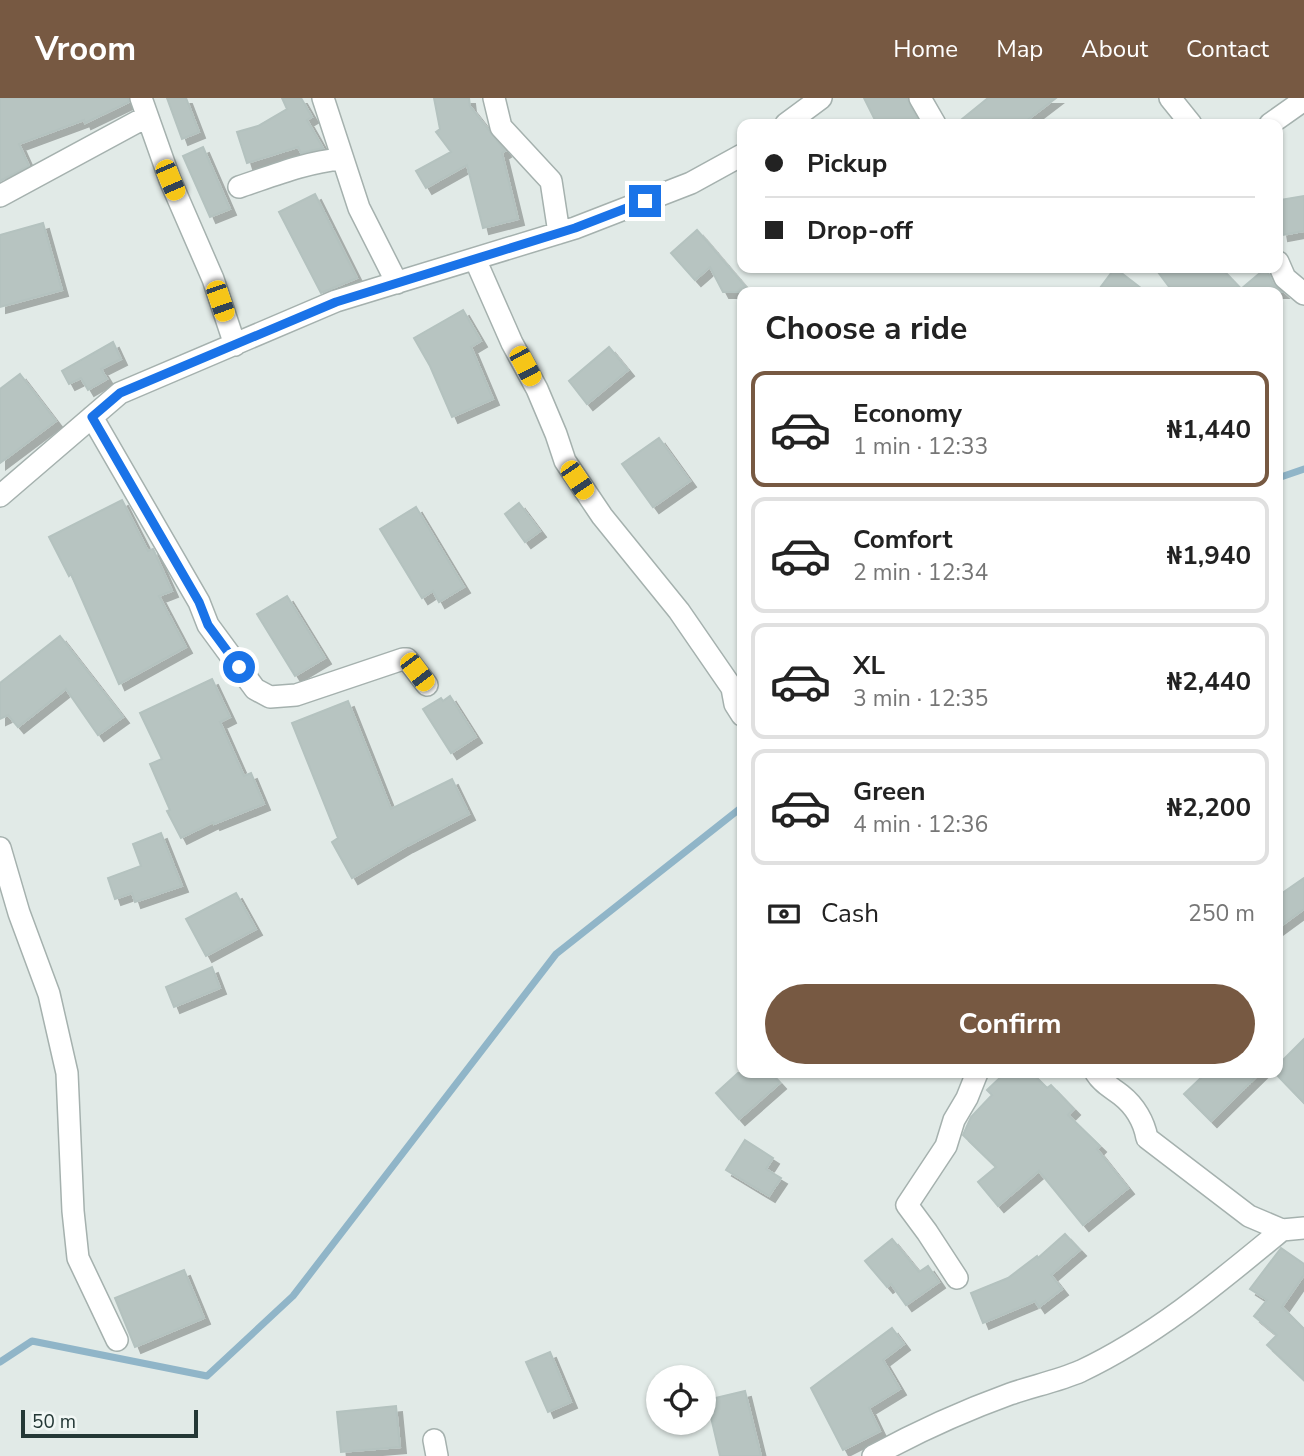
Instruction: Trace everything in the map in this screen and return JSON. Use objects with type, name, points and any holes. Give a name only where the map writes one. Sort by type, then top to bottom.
[{"type":"street","points":[[323,98],[359,208],[397,283]]},
{"type":"street","points":[[494,98],[501,127],[551,181],[559,233]]},
{"type":"street","points":[[793,119],[821,98]]},
{"type":"street","points":[[920,98],[932,119]]},
{"type":"street","points":[[1170,98],[1187,119]]},
{"type":"street","points":[[1277,119],[1304,100]]},
{"type":"street","points":[[0,196],[144,107],[170,180],[213,279],[235,345]]},
{"type":"street","points":[[0,496],[120,393],[336,302],[559,233],[691,183],[737,158]]},
{"type":"street","points":[[239,187],[296,168],[341,159]]},
{"type":"street","points":[[475,259],[512,343],[537,389],[565,461],[602,516],[679,611],[732,688],[737,708]]},
{"type":"street","points":[[1283,273],[1304,294]]},
{"type":"street","points":[[92,417],[199,602],[208,625],[255,689],[270,697],[296,695],[403,659],[407,659],[427,685]]},
{"type":"street","points":[[0,849],[19,913],[49,994],[67,1073],[74,1236],[78,1258],[117,1339]]},
{"type":"street","points":[[957,1278],[907,1205],[946,1146],[954,1120],[975,1078]]},
{"type":"street","points":[[1099,1078],[1125,1098],[1144,1122],[1147,1138],[1248,1216],[1282,1230],[1304,1228]]},
{"type":"street","points":[[873,1456],[909,1437],[1009,1394],[1078,1372],[1108,1357],[1204,1294],[1282,1230]]},
{"type":"building","points":[[0,98],[128,98],[129,102],[85,123],[84,120],[19,144],[29,166],[0,181]]},
{"type":"building","points":[[167,98],[186,98],[199,132],[182,139]]},
{"type":"building","points":[[282,98],[301,98],[312,117],[307,120],[323,148],[301,153],[298,147],[247,163],[237,132],[258,126],[287,109]]},
{"type":"building","points":[[434,98],[469,98],[470,106],[505,151],[502,153],[518,219],[483,228],[467,165],[426,188],[416,171],[451,152],[436,132],[440,129]]},
{"type":"building","points":[[864,98],[907,98],[918,119],[874,119]]},
{"type":"building","points":[[988,98],[1056,98],[1029,119],[962,119]]},
{"type":"building","points":[[203,147],[230,209],[210,217],[183,156]]},
{"type":"building","points":[[315,194],[357,278],[321,293],[279,212]]},
{"type":"building","points":[[1304,196],[1304,231],[1283,235],[1283,200]]},
{"type":"building","points":[[43,223],[62,290],[0,307],[0,235]]},
{"type":"building","points":[[697,230],[746,287],[737,287],[737,292],[723,292],[710,267],[695,280],[671,253]]},
{"type":"building","points":[[1111,273],[1121,273],[1140,287],[1101,287]]},
{"type":"building","points":[[1159,273],[1226,273],[1239,287],[1169,287]]},
{"type":"building","points":[[1260,273],[1268,273],[1276,287],[1243,287]]},
{"type":"building","points":[[463,310],[481,341],[471,347],[493,399],[452,417],[430,366],[414,338]]},
{"type":"building","points":[[113,342],[121,359],[101,369],[107,379],[88,390],[81,378],[69,384],[62,371]]},
{"type":"building","points":[[609,347],[628,370],[587,404],[569,381]]},
{"type":"building","points":[[20,374],[56,421],[0,463],[0,389]]},
{"type":"building","points":[[659,438],[690,481],[653,507],[622,464]]},
{"type":"building","points":[[122,500],[148,551],[153,549],[172,591],[159,596],[186,647],[119,684],[71,574],[69,576],[49,537]]},
{"type":"building","points":[[519,503],[540,531],[525,542],[505,514]]},
{"type":"building","points":[[416,507],[464,587],[439,602],[433,591],[422,598],[380,529]]},
{"type":"building","points":[[287,596],[325,658],[295,676],[257,614]]},
{"type":"building","points":[[60,636],[123,717],[98,735],[66,689],[18,727],[8,715],[0,719],[0,683]]},
{"type":"building","points":[[212,679],[230,717],[220,722],[244,776],[251,773],[264,804],[214,824],[213,822],[181,838],[167,811],[170,810],[150,764],[162,759],[140,713]]},
{"type":"building","points":[[450,696],[476,737],[451,753],[423,709],[441,698],[443,701]]},
{"type":"building","points":[[348,701],[391,809],[452,779],[469,814],[352,878],[332,842],[338,838],[292,723]]},
{"type":"building","points":[[161,833],[182,886],[135,902],[132,893],[115,899],[108,878],[141,866],[133,844]]},
{"type":"building","points":[[1304,878],[1304,909],[1283,924],[1283,893]]},
{"type":"building","points":[[236,893],[256,929],[206,956],[186,919]]},
{"type":"building","points":[[212,967],[220,988],[174,1007],[166,987]]},
{"type":"building","points":[[1304,1039],[1304,1103],[1280,1078],[1283,1078],[1283,1060]]},
{"type":"building","points":[[737,1074],[737,1078],[776,1078],[780,1083],[739,1119],[716,1093]]},
{"type":"building","points":[[1000,1078],[1037,1078],[1047,1088],[1051,1085],[1074,1109],[1068,1115],[1100,1146],[1097,1149],[1128,1188],[1083,1225],[1039,1171],[998,1206],[978,1182],[996,1167],[963,1135],[971,1117],[992,1095],[987,1090]]},
{"type":"building","points":[[1201,1078],[1255,1078],[1211,1121],[1184,1094]]},
{"type":"building","points":[[745,1140],[773,1158],[766,1169],[781,1178],[769,1196],[726,1170]]},
{"type":"building","points":[[1065,1234],[1080,1250],[1051,1275],[1062,1289],[1039,1307],[1035,1301],[983,1323],[971,1293],[1008,1278],[1037,1256],[1038,1258]]},
{"type":"building","points":[[892,1239],[919,1272],[928,1266],[939,1282],[906,1305],[891,1284],[887,1287],[865,1261]]},
{"type":"building","points":[[1281,1248],[1304,1264],[1304,1275],[1282,1307],[1304,1329],[1304,1380],[1267,1345],[1277,1335],[1254,1316],[1267,1300],[1250,1289]]},
{"type":"building","points":[[184,1270],[204,1318],[135,1347],[115,1298]]},
{"type":"building","points":[[892,1328],[904,1344],[883,1360],[900,1389],[869,1408],[880,1431],[843,1450],[811,1388]]},
{"type":"building","points":[[550,1352],[571,1402],[548,1412],[526,1362]]},
{"type":"building","points":[[745,1391],[761,1456],[720,1456],[715,1435],[716,1398]]},
{"type":"building","points":[[396,1406],[400,1447],[341,1452],[337,1412]]},
{"type":"waterway","points":[[1283,476],[1304,469]]},
{"type":"waterway","points":[[0,1362],[32,1341],[207,1376],[293,1296],[556,954],[737,811]]},
{"type":"route","points":[[239,667],[208,625],[199,602],[92,417],[120,393],[336,302],[575,228],[645,201]]}]
